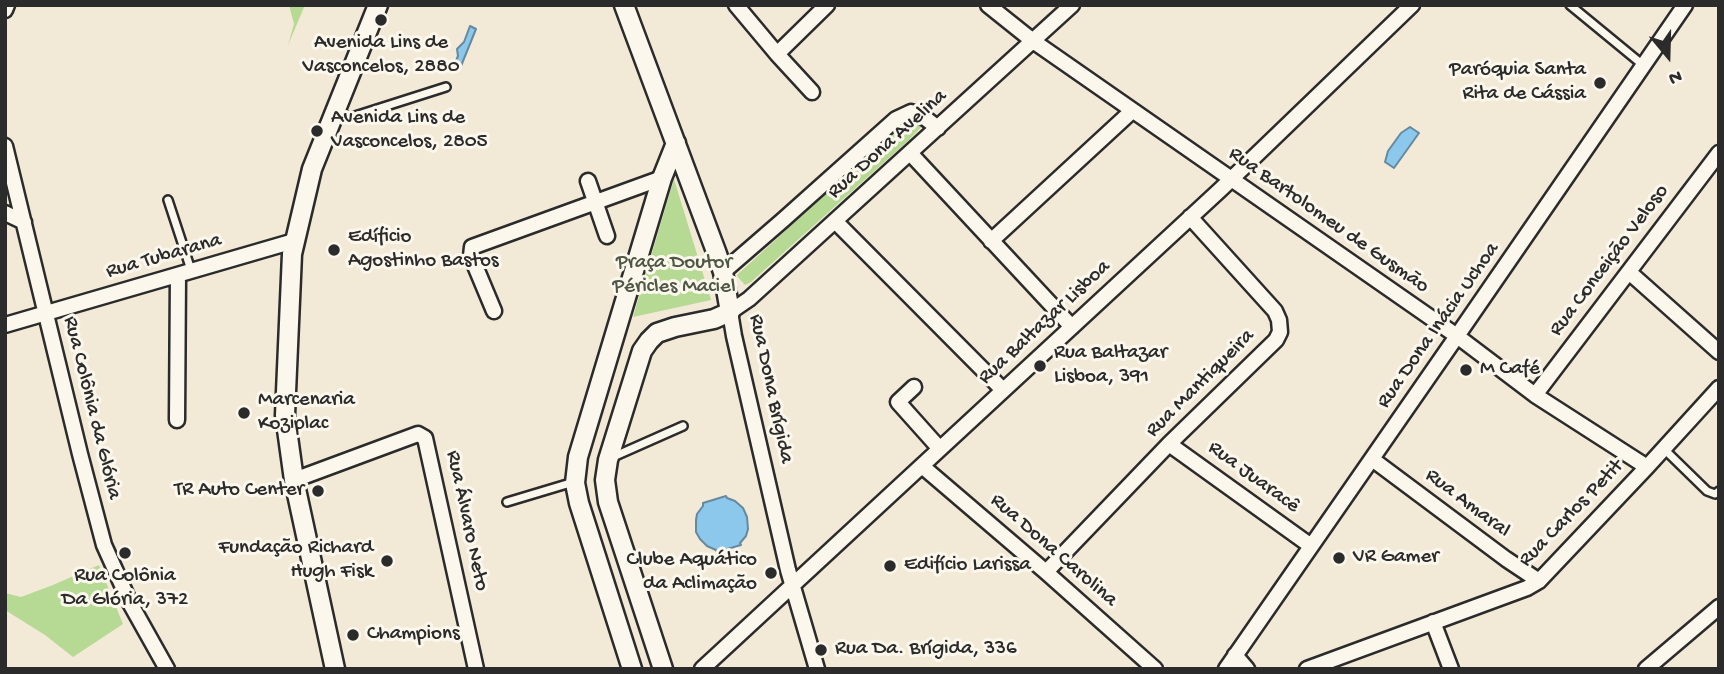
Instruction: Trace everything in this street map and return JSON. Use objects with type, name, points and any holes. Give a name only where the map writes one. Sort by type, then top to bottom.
[{"type":"street","points":[[335,669],[294,480],[285,415],[292,254],[312,169],[378,5]]},
{"type":"street","name":"Rua Dona Brígida","points":[[624,5],[723,272],[734,336],[793,586],[817,669]]},
{"type":"street","points":[[736,5],[776,54],[812,92]]},
{"type":"street","points":[[776,54],[827,5]]},
{"type":"street","name":"Rua Bartolomeu de Gusmão","points":[[988,5],[1033,41],[1457,336],[1535,395],[1647,467]]},
{"type":"street","name":"Rua Dona Avelina","points":[[730,312],[749,299],[1072,5]]},
{"type":"street","name":"Rua Baltazar Lisboa","points":[[702,669],[1231,179],[1412,5]]},
{"type":"street","name":"Rua Dona Inácia Uchoa","points":[[1226,669],[1685,5]]},
{"type":"street","points":[[991,241],[1132,111]]},
{"type":"street","points":[[723,272],[897,119],[911,112],[938,128]]},
{"type":"street","points":[[632,669],[575,483],[578,457],[662,178],[676,143]]},
{"type":"street","name":"Rua Colônia da Glória","points":[[5,146],[104,545],[130,603],[167,669]]},
{"type":"street","points":[[911,153],[1072,327]]},
{"type":"street","name":"Rua Conceição Veloso","points":[[1535,395],[1719,153]]},
{"type":"street","points":[[494,310],[471,256],[472,247],[662,178]]},
{"type":"street","points":[[588,181],[607,236]]},
{"type":"street","points":[[5,213],[24,222]]},
{"type":"street","name":"Rua Mantiqueira","points":[[1046,572],[1276,340],[1280,332],[1275,311],[1190,217]]},
{"type":"street","points":[[835,221],[1003,390]]},
{"type":"street","name":"Rua Tubarana","points":[[5,325],[295,241]]},
{"type":"street","points":[[1629,272],[1719,352]]},
{"type":"street","points":[[177,420],[185,273]]},
{"type":"street","points":[[663,669],[608,502],[605,480],[608,460],[642,351],[649,341],[657,333],[714,319],[730,312]]},
{"type":"street","points":[[914,387],[898,402],[940,449]]},
{"type":"street","name":"Rua Carlos Petit","points":[[1307,669],[1527,588],[1539,581],[1719,388]]},
{"type":"street","name":"Rua Álvaro Neto","points":[[294,480],[418,434],[425,438],[477,669]]},
{"type":"street","name":"Rua Juaracê","points":[[1170,444],[1311,546]]},
{"type":"street","name":"Rua Amaral","points":[[1372,459],[1539,581]]},
{"type":"street","name":"Rua Dona Carolina","points":[[922,466],[1155,669]]},
{"type":"street","points":[[1646,669],[1719,607]]},
{"type":"street","points":[[1433,622],[1451,669]]},
{"type":"street","points":[[1235,655],[1247,669]]},
{"type":"lane","points":[[1570,5],[1643,65]]},
{"type":"lane","points":[[333,117],[355,116],[446,87]]},
{"type":"lane","points":[[168,200],[185,273]]},
{"type":"lane","points":[[608,460],[683,426]]},
{"type":"lane","points":[[1664,449],[1707,491],[1715,494],[1719,491]]},
{"type":"lane","points":[[508,502],[575,483]]},
{"type":"path","points":[[257,5],[264,5]]},
{"type":"green space","points":[[289,5],[305,5],[288,45],[294,24]]},
{"type":"green space","points":[[918,123],[922,126],[910,139],[745,285],[738,274],[902,125]]},
{"type":"green space","name":"Praça Doutor Péricles Maciel","points":[[674,179],[711,300],[633,317]]},
{"type":"green space","points":[[99,565],[123,624],[73,657],[45,635],[5,610],[5,593],[21,597]]},
{"type":"water","points":[[470,26],[476,29],[461,66],[455,63],[457,49],[464,42]]},
{"type":"water","points":[[1410,127],[1419,133],[1394,168],[1385,162],[1388,151],[1401,133]]},
{"type":"water","points":[[726,496],[743,508],[748,529],[741,545],[717,552],[700,539],[696,532],[696,520],[703,503]]},
{"type":"place","name":"Avenida Lins de Vasconcelos, 2880","points":[[381,20]]},
{"type":"place","name":"Paróquia Santa Rita de Cássia","points":[[1600,83]]},
{"type":"place","name":"Avenida Lins de Vasconcelos, 2805","points":[[317,131]]},
{"type":"place","name":"Edíficio Agostinho Bastos","points":[[334,250]]},
{"type":"place","name":"Rua Baltazar Lisboa, 391","points":[[1040,366]]},
{"type":"place","name":"M Café","points":[[1466,370]]},
{"type":"place","name":"Marcenaria Koziplac","points":[[244,413]]},
{"type":"place","name":"TR Auto Center","points":[[318,491]]},
{"type":"place","name":"Rua Colônia Da Glória, 372","points":[[125,553]]},
{"type":"place","name":"VR Gamer","points":[[1339,558]]},
{"type":"place","name":"Fundação Richard Hugh Fisk","points":[[387,561]]},
{"type":"place","name":"Edifício Larissa","points":[[890,566]]},
{"type":"place","name":"Clube Aquático da Aclimação","points":[[771,573]]},
{"type":"place","name":"Champions","points":[[353,635]]},
{"type":"place","name":"Rua Da. Brígida, 336","points":[[821,650]]}]
